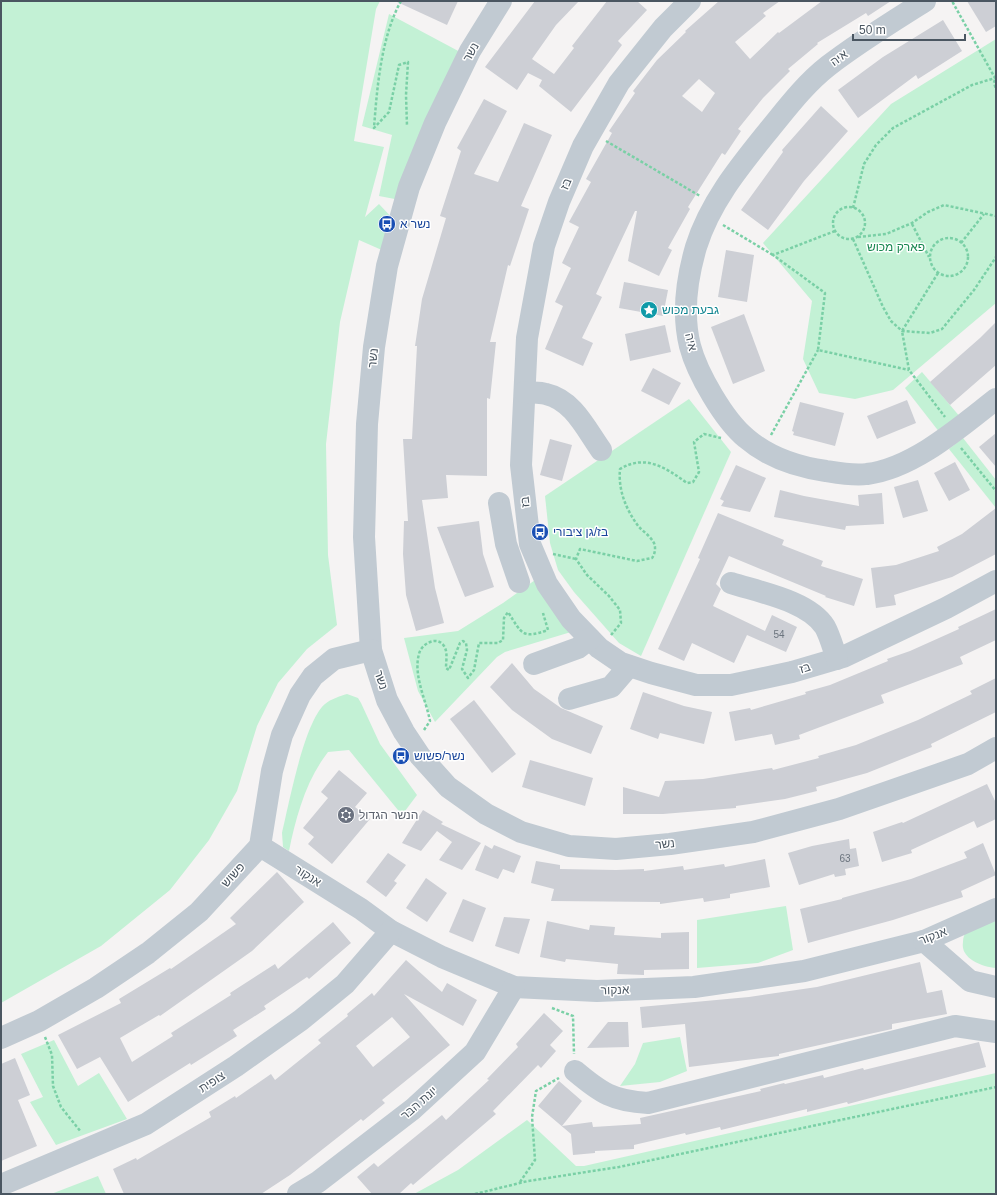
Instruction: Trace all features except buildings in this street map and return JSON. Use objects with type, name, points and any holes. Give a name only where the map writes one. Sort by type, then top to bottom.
[{"type":"street","name":"נשר","points":[[501,1],[470,51],[435,123],[409,187],[387,266],[374,347],[367,424],[364,537],[371,650],[387,700],[412,744],[420,756],[448,787],[486,814],[521,832],[569,846],[616,849],[670,844],[753,832],[839,809],[968,764],[996,748]]},
{"type":"street","name":"בז","points":[[690,1],[663,28],[619,83],[591,132],[559,202],[544,246],[527,338],[521,465],[530,544],[547,584],[571,619],[595,643],[621,663],[696,685],[731,685],[792,672],[837,659],[888,637],[996,581]]},
{"type":"street","name":"איה","points":[[925,1],[868,37],[821,73],[792,101],[754,148],[717,198],[696,246],[689,280],[686,311],[690,346],[714,398],[735,427],[746,438],[763,449],[775,456],[804,468],[836,473],[867,474],[902,464],[953,432],[996,399]]},
{"type":"street","points":[[524,392],[546,394],[561,399],[572,408],[601,450]]},
{"type":"street","points":[[519,582],[506,544],[500,510],[527,515]]},
{"type":"street","points":[[731,583],[800,606],[818,618],[825,627],[837,659]]},
{"type":"street","points":[[534,664],[595,643]]},
{"type":"street","points":[[260,846],[272,771],[282,735],[300,695],[313,676],[334,659],[371,650]]},
{"type":"street","points":[[569,699],[611,687],[629,666]]},
{"type":"street","name":"אנקור","points":[[260,846],[361,909],[390,931],[442,957],[514,987],[542,987],[597,991],[694,987],[804,971],[924,941],[996,909]]},
{"type":"street","name":"פשוש","points":[[1,1038],[39,1021],[96,988],[148,953],[199,912],[260,846]]},
{"type":"street","name":"צופית","points":[[1,1185],[146,1124],[236,1066],[301,1020],[345,984],[390,931]]},
{"type":"street","points":[[924,941],[970,981],[996,987]]},
{"type":"street","name":"יונת הבר","points":[[298,1194],[318,1182],[413,1109],[475,1052],[514,987]]},
{"type":"street","points":[[575,1070],[593,1087],[613,1098],[630,1102],[648,1103],[955,1026],[996,1032]]},
{"type":"path","points":[[401,1],[385,42],[376,93],[374,128],[389,112],[399,65],[408,62],[406,95],[407,126]]},
{"type":"path","points":[[952,1],[995,77],[996,89]]},
{"type":"path","points":[[853,208],[864,164],[876,145],[893,128],[972,85],[995,77]]},
{"type":"path","points":[[591,132],[712,211],[825,293],[818,350],[763,449]]},
{"type":"path","points":[[858,237],[864,228],[865,223],[862,213],[853,208],[843,208],[835,215],[833,226],[835,231],[843,238],[853,239],[858,237],[886,234],[912,224],[928,212],[944,204],[996,216]]},
{"type":"path","points":[[961,243],[984,214]]},
{"type":"path","points":[[912,224],[930,257],[931,263],[938,273],[944,275],[956,274],[965,265],[967,253],[961,243],[956,239],[944,238],[934,245],[930,257]]},
{"type":"path","points":[[773,255],[835,231]]},
{"type":"path","points":[[853,239],[883,307],[891,321],[902,331],[909,370],[996,491]]},
{"type":"path","points":[[902,331],[930,333],[942,329],[974,290],[996,257]]},
{"type":"path","points":[[902,331],[938,273]]},
{"type":"path","points":[[818,350],[909,370]]},
{"type":"path","points":[[595,643],[621,623],[620,610],[609,596],[587,575],[576,559],[580,549],[637,561],[652,558],[655,553],[654,544],[638,525],[623,498],[619,482],[620,469],[630,463],[645,461],[670,471],[687,483],[692,482],[699,472],[694,442],[704,434],[723,438],[735,427]]},
{"type":"path","points":[[412,744],[428,726],[430,721],[419,676],[418,660],[423,645],[427,642],[437,642],[443,644],[446,648],[446,668],[449,670],[460,643],[463,641],[466,642],[467,650],[462,669],[468,678],[474,670],[479,643],[498,643],[503,640],[504,618],[508,612],[525,634],[532,636],[548,630],[545,616],[541,609]]},
{"type":"path","points":[[520,1183],[535,1160],[532,1117],[536,1091],[575,1070],[573,1016],[546,1006],[542,987]]},
{"type":"path","points":[[39,1021],[52,1055],[53,1086],[61,1107],[92,1147]]},
{"type":"path","points":[[475,1194],[520,1183],[619,1167],[996,1087]]},
{"type":"green space","points":[[1,1],[380,1],[376,9],[354,141],[384,147],[365,217],[379,204],[396,222],[384,251],[359,240],[340,322],[326,444],[328,555],[337,625],[307,649],[278,683],[257,726],[237,791],[209,840],[170,890],[101,946],[1,1003]]},
{"type":"green space","points":[[389,14],[462,53],[400,200],[379,196],[392,135],[362,126]]},
{"type":"green space","name":"פארק מכוש","points":[[996,39],[996,303],[893,390],[855,399],[819,393],[803,359],[812,301],[763,243],[891,104]]},
{"type":"green space","points":[[922,372],[961,418],[940,433],[905,388]]},
{"type":"green space","points":[[689,399],[731,452],[641,656],[619,643],[574,592],[558,570],[550,543],[545,496]]},
{"type":"green space","points":[[963,438],[996,480],[996,508],[949,449]]},
{"type":"green space","points":[[542,575],[571,632],[505,652],[497,657],[435,722],[418,691],[404,638],[458,631],[503,603]]},
{"type":"green space","points":[[347,694],[358,698],[380,744],[417,795],[402,815],[349,750],[328,752],[314,774],[303,799],[289,851],[283,847],[282,833],[298,764],[310,728],[317,714],[325,704],[333,699]]},
{"type":"green space","points":[[786,906],[793,950],[758,963],[697,968],[697,920]]},
{"type":"green space","points":[[996,919],[996,968],[979,964],[969,957],[963,948],[963,938],[970,929],[977,925]]},
{"type":"green space","points":[[680,1037],[687,1071],[660,1082],[620,1086],[635,1064],[643,1043]]},
{"type":"green space","points":[[54,1040],[78,1086],[99,1073],[127,1119],[56,1145],[30,1102],[43,1097],[21,1054]]},
{"type":"green space","points":[[996,1073],[996,1194],[414,1194],[458,1170],[527,1120],[576,1166],[584,1166]]},
{"type":"green space","points":[[98,1176],[106,1194],[51,1194]]},
{"type":"place","name":"נשר א","points":[[387,224]]},
{"type":"place","name":"גבעת מכוש","points":[[649,310]]},
{"type":"place","name":"בז/גן ציבורי","points":[[540,532]]},
{"type":"place","name":"נשר/פשוש","points":[[401,756]]},
{"type":"place","name":"הנשר הגדול","points":[[346,815]]}]
